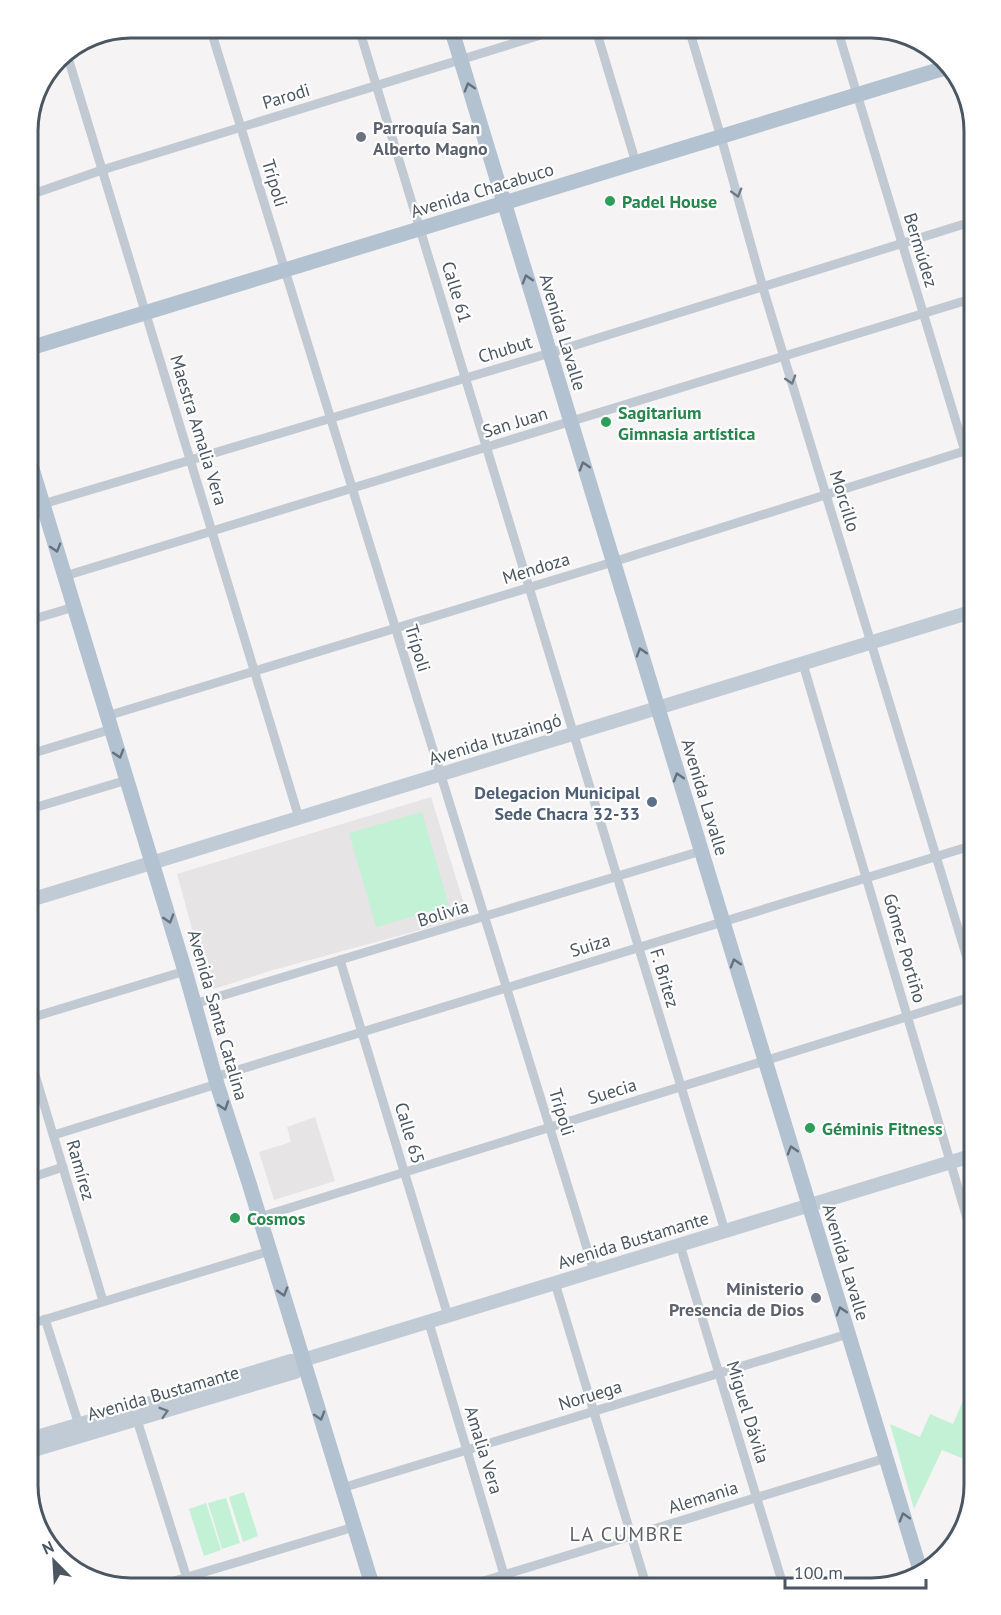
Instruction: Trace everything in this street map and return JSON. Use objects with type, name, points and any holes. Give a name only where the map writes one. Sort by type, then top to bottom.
[{"type":"main road","name":"Avenida Lavalle","points":[[454,38],[918,1564]]},
{"type":"main road","name":"Avenida Chacabuco","points":[[38,346],[942,70]]},
{"type":"main road","name":"Avenida Santa Catalina","points":[[38,496],[43,504],[110,722],[216,1081],[370,1577]]},
{"type":"main road","name":"Avenida Ituzaingó","points":[[38,898],[964,614]]},
{"type":"main road","name":"Avenida Bustamante","points":[[38,1437],[246,1381],[295,1372],[303,1360],[964,1158]]},
{"type":"main road","name":"Avenida Bustamante","points":[[38,1449],[137,1420],[246,1381]]},
{"type":"street","name":"Trípoli","points":[[213,38],[594,1271]]},
{"type":"street","name":"Calle 61","points":[[362,38],[574,734]]},
{"type":"street","name":"Parodi","points":[[38,192],[102,170],[460,60],[521,38]]},
{"type":"street","points":[[598,38],[636,163]]},
{"type":"street","name":"Morcillo","points":[[691,38],[763,288],[964,948]]},
{"type":"street","name":"Bermúdez","points":[[840,38],[923,313],[964,435]]},
{"type":"street","name":"Maestra Amalia Vera","points":[[69,61],[299,818]]},
{"type":"street","name":"Chubut","points":[[43,504],[550,353],[964,224]]},
{"type":"street","name":"San Juan","points":[[65,576],[964,301]]},
{"type":"street","name":"Mendoza","points":[[38,751],[110,722],[255,671],[964,452]]},
{"type":"street","points":[[38,618],[74,607]]},
{"type":"street","name":"Gómez Portiño","points":[[803,664],[964,1207]]},
{"type":"street","name":"F. Britez","points":[[574,734],[725,1231]]},
{"type":"street","points":[[38,807],[127,780]]},
{"type":"street","name":"Suiza","points":[[54,1135],[362,1032],[964,847]]},
{"type":"street","name":"Bolivia","points":[[194,1005],[701,851]]},
{"type":"street","name":"Calle 65","points":[[340,960],[448,1316]]},
{"type":"street","points":[[38,1016],[185,971]]},
{"type":"street","name":"Suecia","points":[[260,1218],[964,999]]},
{"type":"street","name":"Ramírez","points":[[38,1083],[103,1301]]},
{"type":"street","points":[[38,1175],[63,1167]]},
{"type":"street","name":"Miguel Dávila","points":[[680,1245],[781,1578]]},
{"type":"street","points":[[38,1321],[270,1251]]},
{"type":"street","points":[[555,1283],[645,1578]]},
{"type":"street","points":[[45,1319],[79,1425]]},
{"type":"street","name":"Amalia Vera","points":[[429,1323],[504,1575]]},
{"type":"street","name":"Noruega","points":[[342,1488],[848,1334]]},
{"type":"street","points":[[137,1420],[186,1576]]},
{"type":"street","name":"Alemania","points":[[496,1577],[886,1458]]},
{"type":"street","points":[[183,1577],[354,1527]]},
{"type":"shaded area","points":[[431,797],[468,917],[273,970],[214,989],[208,987],[177,874]]},
{"type":"shaded area","points":[[315,1117],[335,1181],[274,1200],[259,1152],[291,1142],[287,1127]]},
{"type":"green space","points":[[422,812],[449,906],[376,927],[349,833]]},
{"type":"green space","points":[[964,1401],[964,1459],[942,1450],[914,1509],[890,1424],[920,1437],[930,1414],[953,1424]]},
{"type":"green space","points":[[244,1492],[258,1536],[243,1542],[229,1497]]},
{"type":"green space","points":[[226,1498],[240,1543],[222,1549],[208,1503]]},
{"type":"green space","points":[[206,1503],[221,1550],[204,1556],[189,1509]]},
{"type":"place","name":"Parroquía San Alberto Magno","points":[[361,137]]},
{"type":"place","name":"Padel House","points":[[610,201]]},
{"type":"place","name":"Sagitarium Gimnasia artística","points":[[606,422]]},
{"type":"place","name":"Delegacion Municipal Sede Chacra 32-33","points":[[652,802]]},
{"type":"place","name":"Géminis Fitness","points":[[810,1128]]},
{"type":"place","name":"Cosmos","points":[[235,1218]]},
{"type":"place","name":"Ministerio Presencia de Dios","points":[[816,1298]]},
{"type":"district","name":"LA CUMBRE","points":[[627,1534]]}]
